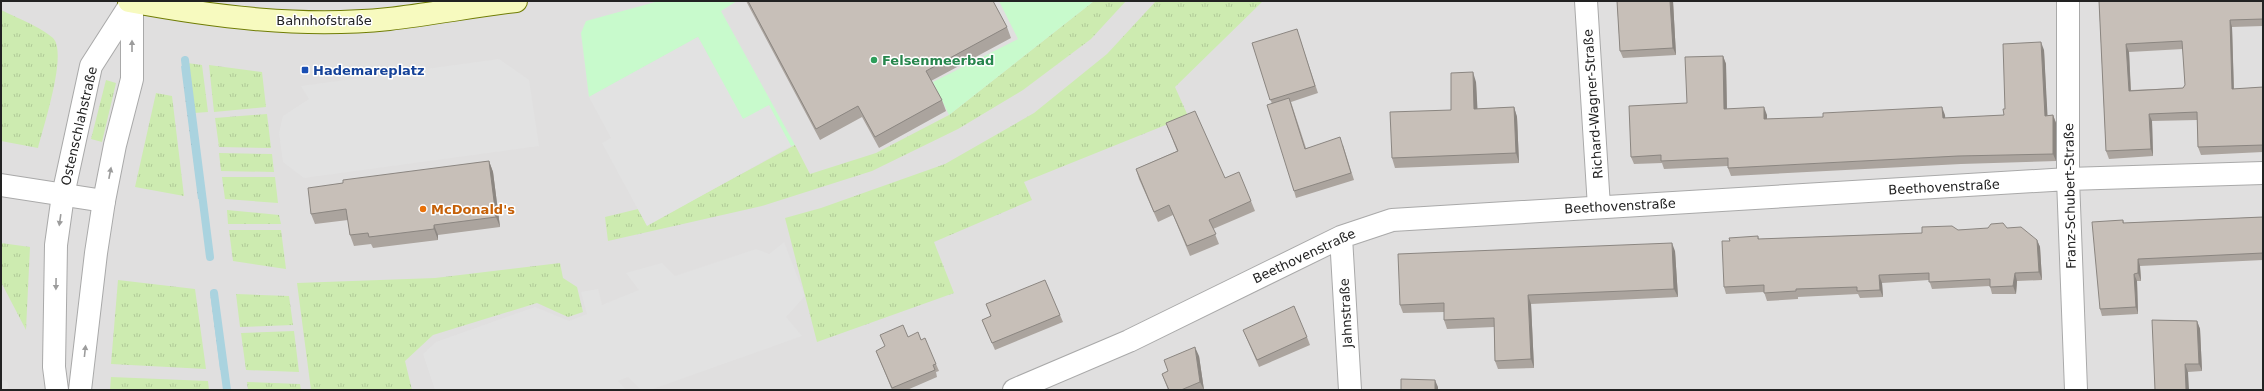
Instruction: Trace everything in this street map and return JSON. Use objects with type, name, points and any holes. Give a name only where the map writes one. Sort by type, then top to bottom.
[{"type":"main road","name":"Bahnhofstraße","points":[[131,1],[188,12],[256,19],[309,22],[389,19],[516,1]]},
{"type":"street","name":"Ostenschlahstraße","points":[[57,390],[54,367],[56,245],[63,194],[91,66],[131,1]]},
{"type":"street","points":[[80,390],[95,259],[104,201],[115,145],[132,79],[131,1]]},
{"type":"street","name":"Richard-Wagner-Straße","points":[[1586,1],[1599,207]]},
{"type":"street","name":"Franz-Schubert-Straße","points":[[2068,1],[2068,179],[2076,390]]},
{"type":"street","name":"Beethovenstraße","points":[[1014,390],[1129,341],[1341,237],[1392,220],[2068,179],[2263,173]]},
{"type":"street","points":[[1,184],[104,201]]},
{"type":"street","name":"Jahnstraße","points":[[1341,237],[1350,390]]},
{"type":"shaded area","points":[[1,1],[2263,1],[2263,390],[1,390]]},
{"type":"shaded area","points":[[698,37],[743,119],[769,105],[791,146],[647,226],[602,143],[611,138],[589,97]]},
{"type":"shaded area","points":[[499,59],[529,80],[539,146],[304,178],[283,162],[279,133],[283,116],[309,99],[301,86]]},
{"type":"shaded area","points":[[784,242],[805,296],[786,317],[802,336],[650,390],[641,390],[628,377],[618,381],[626,390],[435,390],[423,354],[436,342],[535,307],[569,321],[587,314],[581,292],[598,289],[602,305],[639,290],[626,273],[662,263],[675,276],[756,249],[769,254]]},
{"type":"shaded area","points":[[4,380],[9,385],[4,390],[-1,385]]},
{"type":"green space","points":[[659,1],[737,1],[721,11],[795,145],[791,146],[769,106],[743,120],[698,37],[589,97],[581,33],[586,21]]},
{"type":"green space","points":[[999,1],[1094,1],[949,115],[933,82],[1018,39]]},
{"type":"green space","points":[[1094,1],[1126,1],[1091,39],[1023,90],[958,129],[872,171],[762,206],[608,241],[605,217],[638,209],[647,225],[795,145],[810,174],[876,153],[949,115]]},
{"type":"green space","points":[[1156,1],[1263,1],[1175,87],[1188,116],[1024,182],[1032,200],[934,242],[954,293],[817,342],[785,218],[821,208],[945,164],[1034,113],[1107,54]]},
{"type":"green space","points":[[1,10],[35,26],[48,34],[53,38],[57,46],[58,59],[53,91],[38,148],[1,141]]},
{"type":"green space","points":[[187,63],[202,65],[208,112],[194,113]]},
{"type":"green space","points":[[209,65],[262,72],[266,107],[214,112]]},
{"type":"green space","points":[[106,80],[116,83],[102,142],[91,139]]},
{"type":"green space","points":[[156,93],[172,96],[184,196],[135,187]]},
{"type":"green space","points":[[267,114],[271,148],[219,147],[215,118]]},
{"type":"green space","points":[[219,153],[272,154],[274,172],[221,171]]},
{"type":"green space","points":[[222,177],[275,177],[278,203],[225,199]]},
{"type":"green space","points":[[227,210],[279,215],[281,224],[228,224]]},
{"type":"green space","points":[[229,230],[281,230],[286,269],[233,261]]},
{"type":"green space","points":[[1,243],[30,247],[26,330],[1,282]]},
{"type":"green space","points":[[560,263],[563,278],[577,287],[583,312],[568,317],[537,303],[433,335],[405,361],[412,390],[311,390],[297,283],[435,278]]},
{"type":"green space","points":[[118,280],[195,289],[206,369],[111,364]]},
{"type":"green space","points":[[236,294],[289,296],[293,325],[240,327]]},
{"type":"green space","points":[[294,331],[299,372],[246,370],[241,333]]},
{"type":"green space","points":[[111,377],[208,381],[209,390],[110,390]]},
{"type":"green space","points":[[247,382],[300,384],[301,390],[248,390]]},
{"type":"water","points":[[181,66],[185,67],[202,199],[198,199]]},
{"type":"water","points":[[210,292],[214,293],[224,370],[220,370]]},
{"type":"building","name":"Felsenmeerbad","points":[[748,1],[993,1],[1007,27],[926,71],[942,100],[875,137],[858,106],[816,129]]},
{"type":"building","points":[[1617,1],[1670,1],[1673,48],[1620,51]]},
{"type":"building","points":[[2099,1],[2263,1],[2263,19],[2230,20],[2232,89],[2263,87],[2263,145],[2198,147],[2197,112],[2149,114],[2151,149],[2106,151]],"holes":[[[2182,41],[2185,85],[2183,88],[2129,91],[2126,44]]]},
{"type":"building","points":[[1297,29],[1315,86],[1270,100],[1252,43]]},
{"type":"building","points":[[2041,42],[2045,116],[2053,115],[2053,154],[1958,156],[1728,168],[1728,158],[1661,161],[1661,155],[1631,157],[1629,106],[1687,103],[1685,57],[1723,56],[1724,109],[1764,107],[1764,119],[1823,117],[1823,113],[1942,107],[1943,118],[2004,115],[2003,44]]},
{"type":"building","points":[[1473,72],[1474,109],[1514,107],[1516,153],[1392,158],[1390,112],[1451,110],[1451,73]]},
{"type":"building","points":[[1289,98],[1305,149],[1340,137],[1351,173],[1294,191],[1267,105]]},
{"type":"building","points":[[1195,111],[1225,178],[1239,172],[1251,201],[1209,220],[1216,234],[1187,246],[1169,205],[1154,212],[1136,169],[1178,151],[1166,123]]},
{"type":"building","name":"McDonald's","points":[[489,161],[496,217],[434,225],[434,229],[369,237],[368,233],[350,235],[346,209],[311,214],[308,188],[343,183],[343,180]]},
{"type":"building","points":[[2263,217],[2263,253],[2138,259],[2138,273],[2134,274],[2136,307],[2100,309],[2092,222],[2123,220],[2123,223]]},
{"type":"building","points":[[2003,223],[2007,228],[2021,227],[2037,240],[2039,272],[2015,273],[2013,286],[1990,287],[1990,279],[1929,282],[1929,273],[1879,275],[1880,290],[1857,291],[1857,287],[1796,289],[1796,291],[1764,293],[1764,285],[1724,287],[1722,241],[1730,241],[1729,238],[1758,236],[1758,239],[1922,233],[1922,227],[1952,226],[1958,230],[1988,228],[1991,224]]},
{"type":"building","points":[[1672,243],[1674,289],[1528,295],[1531,359],[1495,361],[1494,318],[1444,320],[1444,303],[1400,305],[1398,254]]},
{"type":"building","points":[[1045,280],[1060,315],[992,343],[982,320],[991,316],[986,304]]},
{"type":"building","points":[[1294,306],[1307,337],[1257,360],[1243,330]]},
{"type":"building","points":[[2152,320],[2197,321],[2199,364],[2185,364],[2186,390],[2155,390]]},
{"type":"building","points":[[903,325],[908,337],[918,332],[921,340],[925,338],[936,364],[933,365],[935,370],[892,388],[876,351],[885,346],[880,335]]},
{"type":"building","points":[[1195,347],[1200,382],[1181,390],[1169,390],[1162,374],[1168,371],[1164,360]]},
{"type":"building","points":[[1401,379],[1435,380],[1435,390],[1401,390]]},
{"type":"waterway","points":[[185,60],[210,257]]},
{"type":"waterway","points":[[214,293],[227,390]]},
{"type":"place","name":"Felsenmeerbad","points":[[874,60]]},
{"type":"place","name":"Hademareplatz","points":[[305,70]]},
{"type":"place","name":"McDonald's","points":[[423,209]]}]
